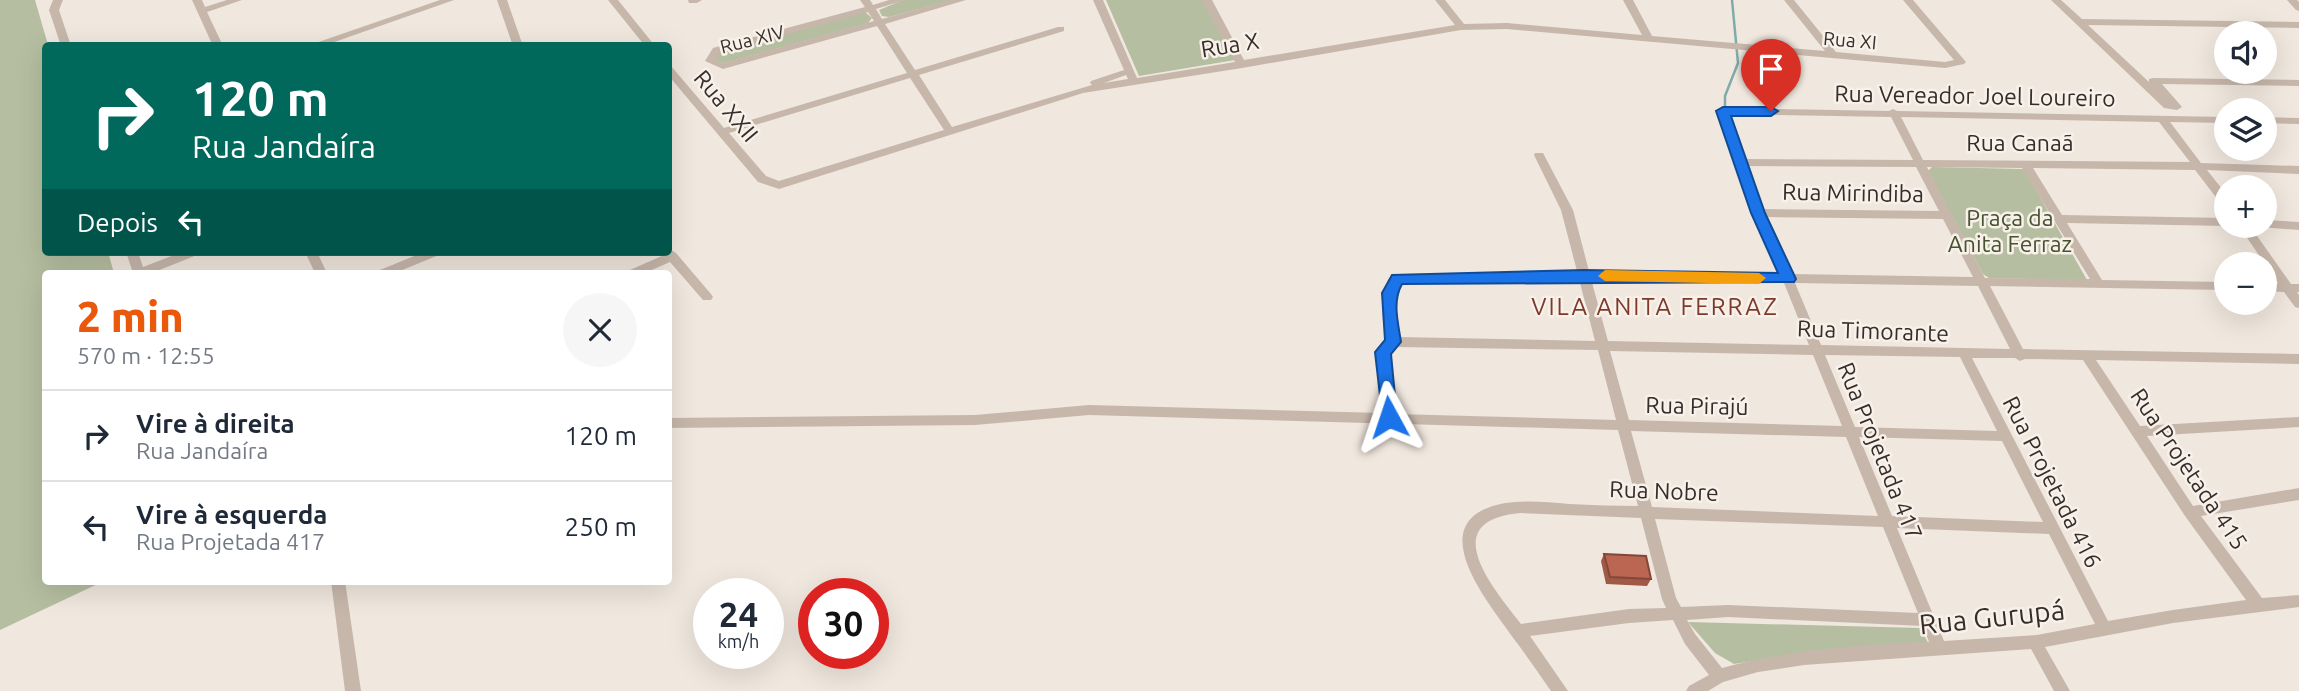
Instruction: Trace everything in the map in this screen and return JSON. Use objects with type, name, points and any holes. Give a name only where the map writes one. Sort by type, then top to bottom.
[{"type":"street","points":[[197,0],[216,42]]},
{"type":"street","points":[[202,11],[237,0]]},
{"type":"street","points":[[324,42],[449,0]]},
{"type":"street","points":[[502,0],[517,42]]},
{"type":"street","points":[[613,0],[647,42]]},
{"type":"street","name":"Rua XIV","points":[[900,0],[868,4],[716,50],[710,61],[723,66],[961,0]]},
{"type":"street","points":[[1098,0],[1134,82]]},
{"type":"street","points":[[1207,0],[1242,65]]},
{"type":"street","points":[[1440,0],[1461,27]]},
{"type":"street","points":[[1628,0],[1649,40]]},
{"type":"street","points":[[1789,0],[1834,56]]},
{"type":"street","name":"Rua XI","points":[[1735,47],[1958,64],[1960,59],[1908,0]]},
{"type":"street","points":[[2056,0],[2168,106],[2177,107],[2154,81]]},
{"type":"street","points":[[2292,0],[2299,8]]},
{"type":"street","points":[[60,1],[54,10],[65,42]]},
{"type":"street","points":[[868,4],[949,130]]},
{"type":"street","points":[[2079,22],[2299,24]]},
{"type":"street","name":"Rua X","points":[[754,170],[767,184],[779,185],[1082,90],[1461,27],[1507,26],[1735,47]]},
{"type":"street","points":[[722,132],[1061,29]]},
{"type":"street","points":[[1082,90],[1129,71]]},
{"type":"street","name":"Rua XXII","points":[[672,73],[754,170]]},
{"type":"street","points":[[2142,81],[2299,83]]},
{"type":"street","name":"Rua Vereador Joel Loureiro","points":[[1723,111],[2214,120]]},
{"type":"street","name":"Rua Projetada 417","points":[[1723,111],[1758,213],[1788,279],[1940,650]]},
{"type":"street","points":[[1893,112],[2020,356]]},
{"type":"street","points":[[2162,119],[2214,187]]},
{"type":"street","points":[[2277,120],[2299,121]]},
{"type":"street","points":[[1539,156],[1567,210],[1600,345],[1674,613],[1718,675]]},
{"type":"street","name":"Rua Canaã","points":[[1742,162],[2025,163],[2299,170]]},
{"type":"street","points":[[2025,163],[2099,285]]},
{"type":"street","name":"Rua Mirindiba","points":[[1758,213],[1948,215]]},
{"type":"street","points":[[2060,219],[2214,222]]},
{"type":"street","points":[[2277,225],[2299,226]]},
{"type":"street","points":[[2253,238],[2293,288],[2299,304]]},
{"type":"street","points":[[147,270],[183,256]]},
{"type":"street","points":[[391,270],[425,256]]},
{"type":"street","points":[[640,270],[666,256]]},
{"type":"street","points":[[672,256],[707,297]]},
{"type":"street","points":[[1389,417],[1383,352],[1398,341],[1390,331],[1389,293],[1393,281],[1402,278],[1584,275],[2214,286]]},
{"type":"street","name":"Rua Timorante","points":[[1398,341],[2020,356],[2299,359]]},
{"type":"street","name":"Rua Projetada 416","points":[[1964,354],[2104,628]]},
{"type":"street","name":"Rua Projetada 415","points":[[2087,356],[2190,512],[2257,603]]},
{"type":"street","name":"Rua Pirajú","points":[[672,423],[975,420],[1089,410],[2004,436]]},
{"type":"street","points":[[2136,431],[2299,422]]},
{"type":"street","points":[[2190,512],[2299,494]]},
{"type":"street","name":"Rua Nobre","points":[[1560,691],[1489,594],[1476,568],[1468,540],[1475,521],[1489,513],[1506,510],[2052,528]]},
{"type":"street","points":[[339,585],[353,691]]},
{"type":"street","name":"Rua Gurupá","points":[[1694,691],[1718,675],[1779,660],[2035,643],[2104,628],[2257,603],[2299,601]]},
{"type":"street","points":[[1518,631],[1674,613],[1728,611],[1927,620]]},
{"type":"street","points":[[2035,643],[2062,691]]},
{"type":"green space","points":[[0,0],[35,0],[47,42],[42,42],[42,256],[109,256],[113,270],[42,270],[42,585],[96,585],[0,630]]},
{"type":"green space","points":[[903,0],[953,0],[889,17],[882,16],[879,10]]},
{"type":"green space","points":[[1106,0],[1204,0],[1235,60],[1139,76]]},
{"type":"green space","points":[[864,11],[872,18],[868,23],[725,63],[716,62],[714,56],[718,52]]},
{"type":"green space","name":"Praça da Anita Ferraz","points":[[1932,167],[2024,169],[2087,280],[1989,278],[1983,274],[1928,171]]},
{"type":"green space","points":[[1688,622],[1920,628],[1931,648],[1766,659],[1734,664],[1715,653]]},
{"type":"building","points":[[1604,554],[1646,556],[1651,579],[1610,577]]},
{"type":"waterway","points":[[1725,108],[1725,96],[1738,63],[1732,0]]},
{"type":"slow traffic","points":[[1605,276],[1759,278]]},
{"type":"district","name":"VILA ANITA FERRAZ","points":[[1655,307]]},
{"type":"route","points":[[1389,417],[1383,352],[1384,348],[1393,342],[1388,309],[1389,293],[1393,281],[1397,278],[1584,275],[1788,279],[1758,213],[1723,111],[1771,111]]}]
